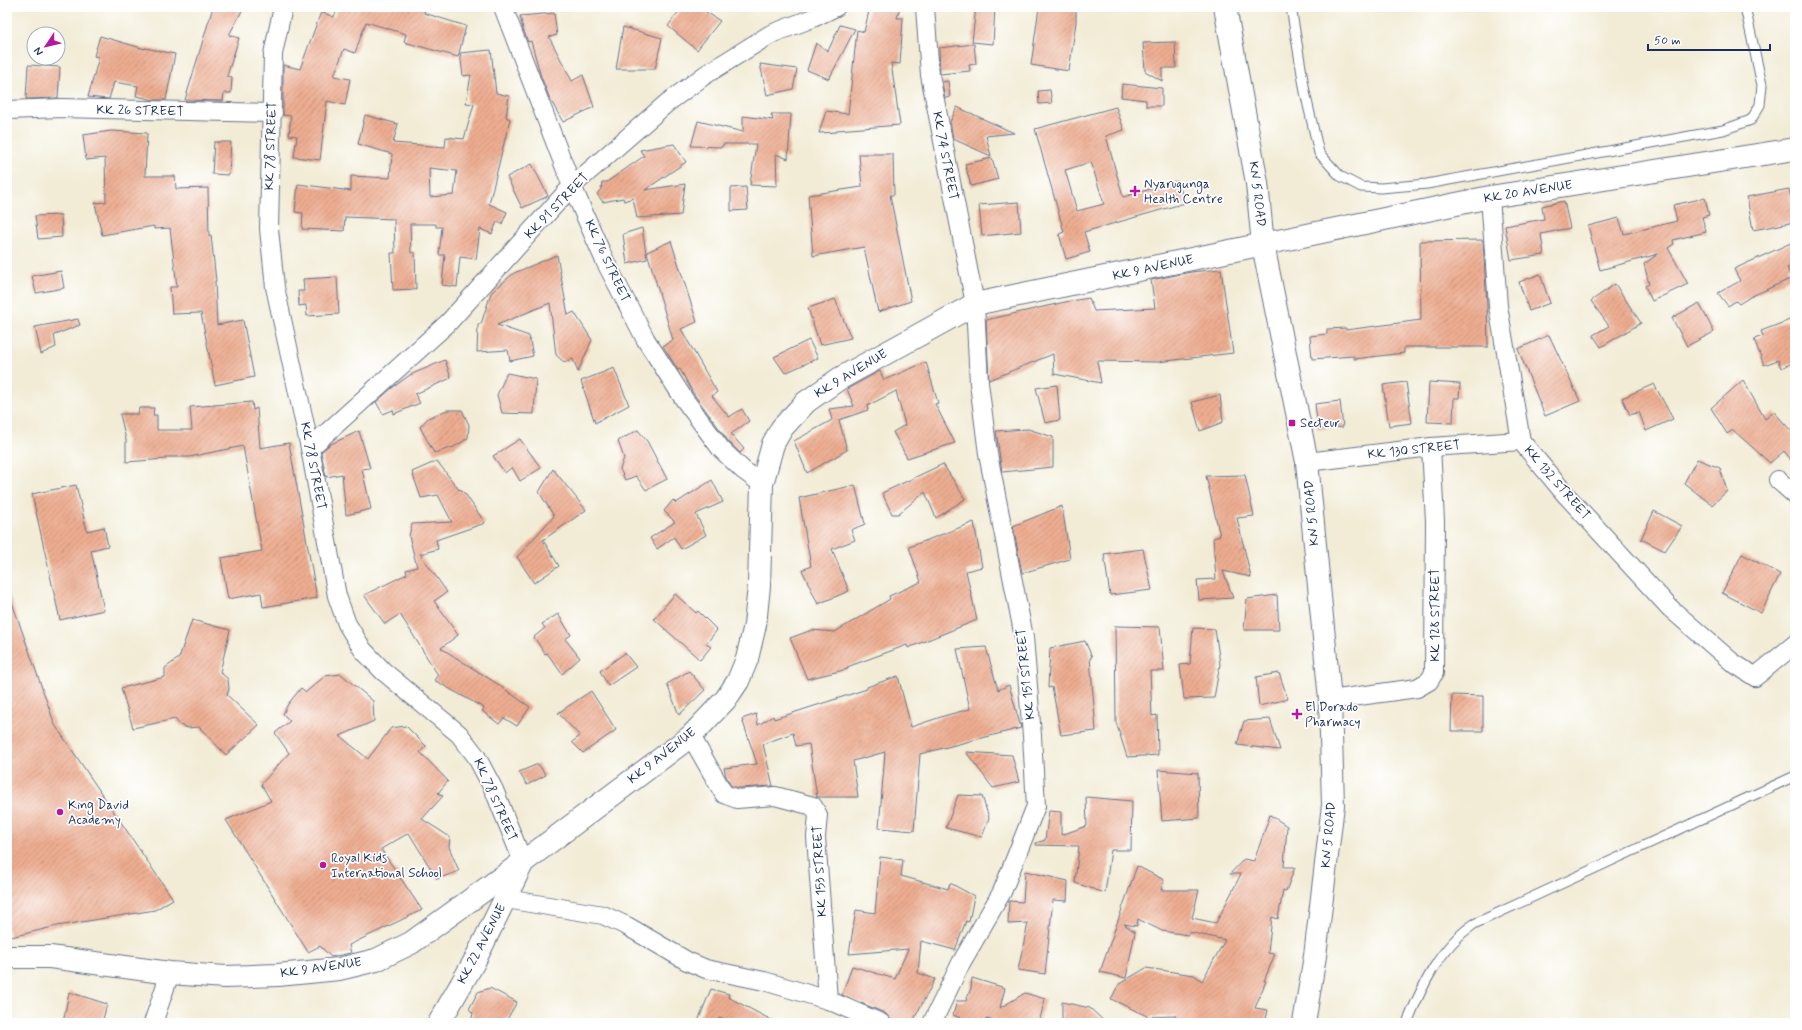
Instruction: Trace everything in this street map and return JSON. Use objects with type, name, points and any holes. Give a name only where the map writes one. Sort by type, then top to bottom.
[{"type":"main road","name":"KN 5 ROAD","points":[[1226,7],[1257,183],[1263,245],[1307,462],[1330,700],[1333,805],[1320,920],[1304,1023]]},
{"type":"main road","name":"KK 20 AVENUE","points":[[1263,245],[1490,197],[1795,149]]},
{"type":"main road","name":"KK 9 AVENUE","points":[[8,959],[50,957],[170,973],[225,977],[278,975],[339,969],[376,960],[411,943],[523,862],[691,736],[726,699],[738,682],[747,659],[755,625],[759,586],[762,484],[773,444],[782,428],[806,402],[839,378],[975,304],[1263,245]]},
{"type":"main road","name":"KK 22 AVENUE","points":[[439,1023],[474,962],[523,862]]},
{"type":"street","name":"KK 78 STREET","points":[[283,7],[273,54],[273,113],[269,229],[275,287],[310,448],[337,596],[347,624],[364,650],[383,671],[459,734],[476,756],[494,790],[523,862]]},
{"type":"street","name":"KK 76 STREET","points":[[503,7],[572,186],[605,261],[646,340],[684,399],[721,449],[743,470],[762,484]]},
{"type":"street","name":"KK 91 STREET","points":[[310,448],[448,323],[572,186],[667,103],[704,75],[771,34],[813,18],[836,7]]},
{"type":"street","name":"KK 74 STREET","points":[[926,7],[930,75],[975,304]]},
{"type":"street","name":"KK 26 STREET","points":[[7,110],[61,108],[273,113]]},
{"type":"street","name":"KK 132 STREET","points":[[1490,197],[1498,306],[1521,441],[1566,494],[1670,608],[1732,662],[1755,676],[1795,644]]},
{"type":"street","name":"KK 151 STREET","points":[[932,1023],[961,963],[1002,892],[1036,806],[1024,637],[988,454],[979,383],[975,304]]},
{"type":"street","name":"KK 130 STREET","points":[[1307,462],[1431,447],[1521,441]]},
{"type":"street","name":"KK 128 STREET","points":[[1330,700],[1417,688],[1429,681],[1434,673],[1435,521],[1431,447]]},
{"type":"street","points":[[1778,480],[1795,495]]},
{"type":"street","name":"KK 153 STREET","points":[[691,736],[724,794],[737,799],[775,796],[812,806],[818,814],[816,837],[828,1000]]},
{"type":"street","points":[[506,899],[603,915],[627,926],[687,961],[706,969],[764,981],[828,1000],[881,1023]]},
{"type":"street","points":[[153,1023],[170,973]]},
{"type":"lane","points":[[1291,7],[1305,92],[1319,152],[1340,176],[1361,187],[1381,188],[1427,184],[1707,133],[1723,130],[1751,120],[1760,105],[1762,85],[1745,7]]},
{"type":"lane","points":[[1407,1023],[1429,975],[1462,933],[1474,924],[1795,776]]},
{"type":"building","points":[[213,7],[244,7],[229,35],[239,38],[227,76],[232,77],[231,93],[224,93],[223,101],[185,100]]},
{"type":"building","points":[[338,7],[426,7],[424,13],[466,26],[458,57],[404,42],[406,34],[366,22],[355,53],[344,49],[334,76],[350,79],[345,105],[327,101],[320,160],[294,157],[297,136],[289,135],[291,116],[283,115],[283,65],[300,69],[321,12],[334,17]]},
{"type":"building","points":[[682,7],[699,7],[720,21],[697,50],[668,26]]},
{"type":"building","points":[[870,7],[900,7],[897,18],[903,18],[900,64],[891,63],[900,125],[837,130],[837,132],[819,133],[826,111],[848,114],[857,30],[864,32]]},
{"type":"building","points":[[976,7],[995,7],[993,44],[972,42]]},
{"type":"building","points":[[1039,7],[1076,7],[1076,22],[1069,71],[1031,65]]},
{"type":"building","points":[[554,13],[557,35],[549,37],[572,81],[583,75],[594,107],[563,122],[550,99],[541,77],[531,41],[528,42],[520,16]]},
{"type":"building","points":[[840,25],[855,29],[829,79],[807,70],[816,43],[828,51]]},
{"type":"building","points":[[623,27],[662,38],[655,69],[616,69]]},
{"type":"building","points":[[100,36],[145,49],[175,54],[166,100],[154,100],[136,96],[138,86],[114,82],[109,99],[88,97],[99,57],[94,56]]},
{"type":"building","points":[[1175,42],[1176,68],[1162,68],[1162,81],[1145,71],[1143,43]]},
{"type":"building","points":[[974,44],[976,64],[969,65],[970,71],[940,74],[939,48]]},
{"type":"building","points":[[491,50],[496,93],[509,96],[506,117],[510,119],[489,204],[507,212],[502,224],[497,222],[492,234],[480,229],[476,259],[460,257],[457,287],[442,285],[445,255],[439,255],[442,227],[436,227],[436,224],[410,224],[411,253],[415,252],[416,289],[393,290],[391,253],[395,253],[394,219],[345,217],[344,231],[302,229],[303,213],[295,212],[298,184],[351,191],[351,176],[390,178],[392,154],[358,144],[365,115],[398,124],[393,143],[445,147],[446,137],[464,139],[474,104],[466,103],[471,75],[463,76],[460,53]],"holes":[[[429,168],[457,171],[454,195],[430,197]]]},
{"type":"building","points":[[760,64],[797,69],[793,89],[767,95]]},
{"type":"building","points":[[28,66],[60,67],[58,98],[26,99]]},
{"type":"building","points":[[948,81],[950,97],[945,98],[942,82]]},
{"type":"building","points":[[1122,84],[1162,88],[1162,106],[1146,106],[1146,100],[1121,97]]},
{"type":"building","points":[[1050,90],[1052,103],[1039,104],[1038,91]]},
{"type":"building","points":[[957,107],[1014,133],[986,136],[991,156],[953,139],[950,122]]},
{"type":"building","points":[[1116,107],[1124,130],[1106,136],[1123,197],[1178,181],[1185,203],[1084,232],[1090,252],[1066,259],[1059,234],[1064,232],[1035,129]],"holes":[[[1091,162],[1104,204],[1077,211],[1065,170]]]},
{"type":"building","points":[[771,114],[791,114],[788,159],[776,154],[777,186],[750,185],[756,144],[723,144],[722,147],[691,146],[698,121],[743,132],[743,116],[773,120]]},
{"type":"building","points":[[111,131],[147,133],[145,176],[175,176],[176,189],[208,188],[209,236],[211,235],[216,281],[217,325],[243,320],[254,377],[215,385],[201,313],[172,314],[170,287],[177,287],[170,228],[154,229],[154,226],[102,235],[95,203],[106,202],[105,158],[86,160],[83,135]]},
{"type":"building","points":[[214,142],[231,142],[229,175],[212,174]]},
{"type":"building","points":[[674,144],[686,162],[645,190],[685,184],[681,215],[637,218],[633,198],[624,201],[623,198],[603,202],[597,194],[601,189],[602,182],[607,182],[644,156],[640,150]]},
{"type":"building","points":[[859,154],[893,154],[894,195],[890,195],[911,301],[878,312],[864,247],[813,256],[808,195],[862,187]]},
{"type":"building","points":[[992,158],[998,179],[971,186],[965,164]]},
{"type":"building","points":[[532,164],[548,196],[522,208],[507,177]]},
{"type":"building","points":[[746,187],[748,210],[731,211],[731,188]]},
{"type":"building","points":[[1789,189],[1795,222],[1753,230],[1747,197]]},
{"type":"building","points":[[1705,198],[1709,215],[1702,217],[1706,232],[1673,240],[1674,244],[1668,248],[1688,284],[1652,301],[1645,286],[1649,284],[1644,264],[1658,254],[1600,270],[1588,226],[1619,218],[1624,234],[1677,221],[1673,205]]},
{"type":"building","points":[[1564,201],[1570,228],[1541,234],[1544,255],[1511,260],[1505,226],[1544,219],[1542,206]]},
{"type":"building","points":[[1019,202],[1021,232],[982,236],[979,205]]},
{"type":"building","points":[[61,215],[62,237],[38,239],[35,216]]},
{"type":"building","points":[[642,228],[647,259],[627,264],[623,234]]},
{"type":"building","points":[[1483,240],[1488,347],[1404,347],[1404,353],[1354,359],[1354,356],[1312,359],[1310,336],[1327,334],[1327,329],[1346,328],[1346,330],[1421,320],[1420,241]]},
{"type":"building","points":[[671,241],[697,322],[681,329],[717,392],[712,396],[729,417],[742,409],[749,421],[731,434],[744,449],[740,453],[729,442],[693,393],[680,369],[678,370],[663,346],[673,340],[647,252]]},
{"type":"building","points":[[1795,241],[1795,266],[1787,268],[1792,278],[1750,297],[1739,304],[1736,301],[1728,306],[1718,293],[1740,281],[1734,269]]},
{"type":"building","points":[[557,255],[568,315],[574,312],[592,340],[578,372],[573,359],[564,362],[556,355],[550,303],[497,325],[529,336],[533,356],[510,361],[508,350],[477,352],[478,324],[481,324],[491,293],[514,273]]},
{"type":"building","points":[[1221,269],[1233,353],[1158,362],[1097,361],[1101,383],[1054,374],[1053,354],[989,380],[986,320],[1089,298],[1094,311],[1155,308],[1151,280],[1191,272]]},
{"type":"building","points":[[61,271],[64,288],[36,293],[32,276]]},
{"type":"building","points":[[1540,274],[1550,303],[1529,311],[1519,282]]},
{"type":"building","points":[[337,277],[339,314],[307,316],[306,305],[299,306],[298,291],[304,291],[303,279]]},
{"type":"building","points":[[1615,284],[1641,323],[1601,347],[1593,335],[1609,326],[1591,301]]},
{"type":"building","points":[[835,299],[851,338],[820,345],[808,308]]},
{"type":"building","points":[[1699,303],[1714,332],[1687,346],[1672,318]]},
{"type":"building","points":[[1795,318],[1795,362],[1781,368],[1778,360],[1764,365],[1754,339],[1763,336],[1761,331]]},
{"type":"building","points":[[78,319],[80,325],[54,335],[56,347],[41,354],[35,327]]},
{"type":"building","points":[[1549,335],[1580,401],[1545,416],[1518,349]]},
{"type":"building","points":[[809,340],[818,358],[785,373],[774,357]]},
{"type":"building","points":[[445,360],[451,378],[415,394],[420,403],[394,414],[393,410],[383,414],[376,402],[392,388],[410,375]]},
{"type":"building","points":[[926,362],[938,403],[935,404],[955,443],[907,458],[893,432],[905,425],[896,391],[867,406],[868,410],[839,420],[847,450],[807,473],[794,441],[832,420],[829,409],[854,406],[847,389],[880,371],[884,380]]},
{"type":"building","points":[[614,368],[629,405],[595,423],[581,381]]},
{"type":"building","points":[[507,373],[536,379],[534,414],[502,413],[497,395]]},
{"type":"building","points":[[1743,380],[1765,419],[1774,412],[1795,435],[1795,465],[1784,451],[1770,463],[1733,430],[1727,434],[1711,408]]},
{"type":"building","points":[[1406,382],[1412,423],[1389,426],[1383,385]]},
{"type":"building","points":[[1429,382],[1460,384],[1459,398],[1454,398],[1453,423],[1427,422]]},
{"type":"building","points":[[1654,384],[1673,419],[1646,431],[1639,412],[1630,415],[1622,398]]},
{"type":"building","points":[[1057,385],[1060,420],[1045,423],[1036,388]]},
{"type":"building","points":[[1220,395],[1223,422],[1200,431],[1192,402]]},
{"type":"building","points":[[1340,401],[1343,427],[1318,429],[1315,404]]},
{"type":"building","points":[[252,402],[253,410],[257,408],[260,448],[289,443],[317,598],[263,607],[261,593],[228,599],[221,558],[262,551],[243,446],[189,457],[166,457],[166,459],[126,462],[126,440],[120,414],[138,414],[139,408],[154,408],[153,415],[157,415],[157,430],[192,430],[190,407]]},
{"type":"building","points":[[447,410],[462,410],[469,425],[468,438],[454,447],[434,453],[420,427],[428,418]]},
{"type":"building","points":[[1028,429],[1053,437],[1053,467],[1002,472],[996,431]]},
{"type":"building","points":[[638,430],[647,441],[667,479],[646,490],[636,476],[625,480],[620,469],[624,458],[618,441]]},
{"type":"building","points":[[359,431],[370,468],[362,469],[371,509],[346,515],[342,474],[326,477],[321,452],[329,445]]},
{"type":"building","points":[[520,439],[541,468],[520,481],[512,467],[505,473],[493,456]]},
{"type":"building","points":[[1697,459],[1720,468],[1727,491],[1712,505],[1684,483]]},
{"type":"building","points":[[437,461],[459,490],[460,489],[466,495],[485,523],[436,540],[438,549],[420,554],[447,592],[434,601],[458,635],[441,648],[496,683],[530,707],[517,726],[504,718],[499,724],[482,711],[484,708],[434,680],[438,675],[400,614],[385,624],[364,595],[407,574],[406,570],[417,567],[409,536],[412,524],[452,522],[438,495],[421,498],[412,472]]},
{"type":"building","points":[[943,464],[965,499],[936,518],[925,492],[898,514],[892,514],[882,493]]},
{"type":"building","points":[[553,469],[586,510],[543,540],[559,566],[534,583],[517,557],[554,516],[539,492]]},
{"type":"building","points":[[1245,475],[1254,516],[1237,518],[1251,577],[1223,571],[1233,598],[1199,600],[1197,580],[1216,579],[1213,538],[1220,536],[1206,476]]},
{"type":"building","points":[[712,480],[723,502],[696,514],[706,535],[681,549],[674,537],[657,549],[650,538],[675,522],[664,511],[673,500],[676,503]]},
{"type":"building","points":[[76,485],[87,531],[104,527],[108,546],[91,550],[104,610],[60,620],[32,494]]},
{"type":"building","points":[[855,485],[865,524],[851,530],[855,540],[832,549],[849,591],[818,604],[802,570],[811,566],[799,498]]},
{"type":"building","points":[[1062,506],[1070,559],[1022,573],[1013,526]]},
{"type":"building","points":[[1654,511],[1682,526],[1665,551],[1641,539]]},
{"type":"building","points":[[974,522],[982,567],[966,571],[977,620],[908,648],[907,645],[847,667],[848,669],[807,679],[790,638],[812,630],[835,632],[890,599],[889,596],[921,582],[909,547]]},
{"type":"building","points":[[1143,549],[1152,590],[1110,595],[1104,554]]},
{"type":"building","points":[[1742,554],[1780,574],[1761,613],[1722,593]]},
{"type":"building","name":"King David Academy","points":[[7,594],[9,594],[55,725],[173,899],[155,910],[57,926],[11,937],[7,929]]},
{"type":"building","points":[[675,594],[696,613],[698,611],[717,630],[706,644],[711,647],[700,660],[654,619]]},
{"type":"building","points":[[1277,595],[1279,630],[1244,630],[1247,599]]},
{"type":"building","points":[[558,614],[571,635],[565,639],[580,658],[562,674],[547,653],[545,654],[534,637],[545,628],[542,624]]},
{"type":"building","points":[[192,620],[230,630],[220,672],[228,679],[229,689],[227,695],[259,725],[226,755],[199,727],[188,728],[180,725],[175,719],[133,728],[121,688],[165,677],[165,668],[179,658]]},
{"type":"building","points":[[1115,626],[1160,627],[1164,671],[1150,671],[1152,716],[1157,715],[1158,755],[1127,757],[1116,722]]},
{"type":"building","points":[[1193,628],[1215,629],[1220,664],[1214,698],[1184,699],[1180,665],[1190,664]]},
{"type":"building","points":[[1085,641],[1092,657],[1090,658],[1096,731],[1061,735],[1052,687],[1048,688],[1050,648]]},
{"type":"building","points":[[986,647],[998,690],[1009,685],[1021,728],[920,754],[914,831],[879,828],[885,752],[853,761],[858,797],[817,797],[809,744],[796,746],[793,733],[763,744],[773,786],[739,788],[731,786],[724,768],[757,764],[742,719],[756,714],[758,725],[773,716],[774,719],[867,689],[867,687],[898,676],[911,727],[970,709],[957,649]]},
{"type":"building","points":[[625,653],[636,667],[608,686],[600,671]]},
{"type":"building","points":[[689,671],[705,690],[679,715],[667,684]]},
{"type":"building","points":[[1279,673],[1288,699],[1259,706],[1256,677]]},
{"type":"building","points":[[341,674],[373,701],[374,721],[340,736],[368,759],[391,728],[406,726],[426,746],[420,752],[448,781],[438,793],[443,796],[422,819],[450,837],[449,847],[459,871],[437,879],[409,833],[381,849],[422,910],[349,945],[351,953],[331,957],[320,946],[308,952],[226,820],[271,801],[261,784],[289,753],[275,733],[290,721],[283,714],[288,704],[301,688],[306,692],[325,676]]},
{"type":"building","points":[[591,691],[616,730],[583,753],[572,742],[580,736],[558,713]]},
{"type":"building","points":[[1452,695],[1483,696],[1483,731],[1451,731]]},
{"type":"building","points":[[1270,719],[1280,750],[1237,745],[1244,721]]},
{"type":"building","points":[[966,752],[1012,755],[1019,782],[993,788]]},
{"type":"building","points":[[538,764],[546,775],[527,785],[519,772]]},
{"type":"building","points":[[1158,770],[1198,773],[1199,818],[1162,821]]},
{"type":"building","points":[[958,795],[982,796],[989,818],[982,837],[946,828]]},
{"type":"building","points":[[1086,797],[1132,801],[1131,850],[1111,850],[1105,893],[1075,883],[1079,846],[1036,845],[1036,843],[1045,840],[1049,811],[1061,812],[1061,835],[1087,826]]},
{"type":"building","points":[[1270,815],[1287,826],[1284,867],[1295,867],[1286,891],[1283,890],[1278,919],[1272,917],[1268,953],[1275,954],[1255,1008],[1268,1010],[1265,1023],[1172,1023],[1176,1016],[1149,1017],[1111,999],[1119,984],[1146,968],[1194,975],[1202,981],[1225,940],[1189,932],[1188,935],[1162,931],[1138,919],[1137,926],[1124,924],[1135,932],[1126,978],[1100,972],[1137,866],[1164,880],[1161,890],[1199,890],[1192,918],[1216,923],[1241,874],[1230,874],[1244,859],[1254,861]]},
{"type":"building","points":[[880,857],[903,860],[901,876],[948,889],[950,883],[974,896],[969,922],[966,921],[955,950],[921,941],[918,973],[935,979],[912,1023],[894,1023],[885,1013],[842,995],[852,966],[895,979],[908,949],[849,954],[856,910],[875,913]]},
{"type":"building","points":[[1025,871],[1068,881],[1067,901],[1053,900],[1045,974],[1018,970],[1028,923],[1008,924],[1009,901],[1023,902]]},
{"type":"building","points":[[972,978],[1005,988],[1000,1008],[1025,993],[1045,999],[1039,1023],[1005,1023],[986,1019],[984,1023],[974,1023],[953,1015],[957,1001],[966,1001],[971,988]]},
{"type":"building","points":[[490,988],[517,1002],[505,1023],[471,1023],[473,1013],[469,1009],[478,992]]},
{"type":"building","points":[[711,989],[729,994],[728,997],[777,1023],[733,1023],[719,1018],[717,1022],[698,1021]]},
{"type":"building","points":[[69,992],[107,1004],[102,1023],[63,1023]]},
{"type":"building","points":[[1062,1002],[1090,1008],[1106,1023],[1062,1023]]},
{"type":"place","name":"Nyarugunga Health Centre","points":[[1135,191]]},
{"type":"place","name":"Secteur","points":[[1292,423]]},
{"type":"place","name":"El Dorado Pharmacy","points":[[1297,714]]},
{"type":"place","name":"King David Academy","points":[[60,812]]},
{"type":"place","name":"Royal Kids International School","points":[[323,865]]}]
